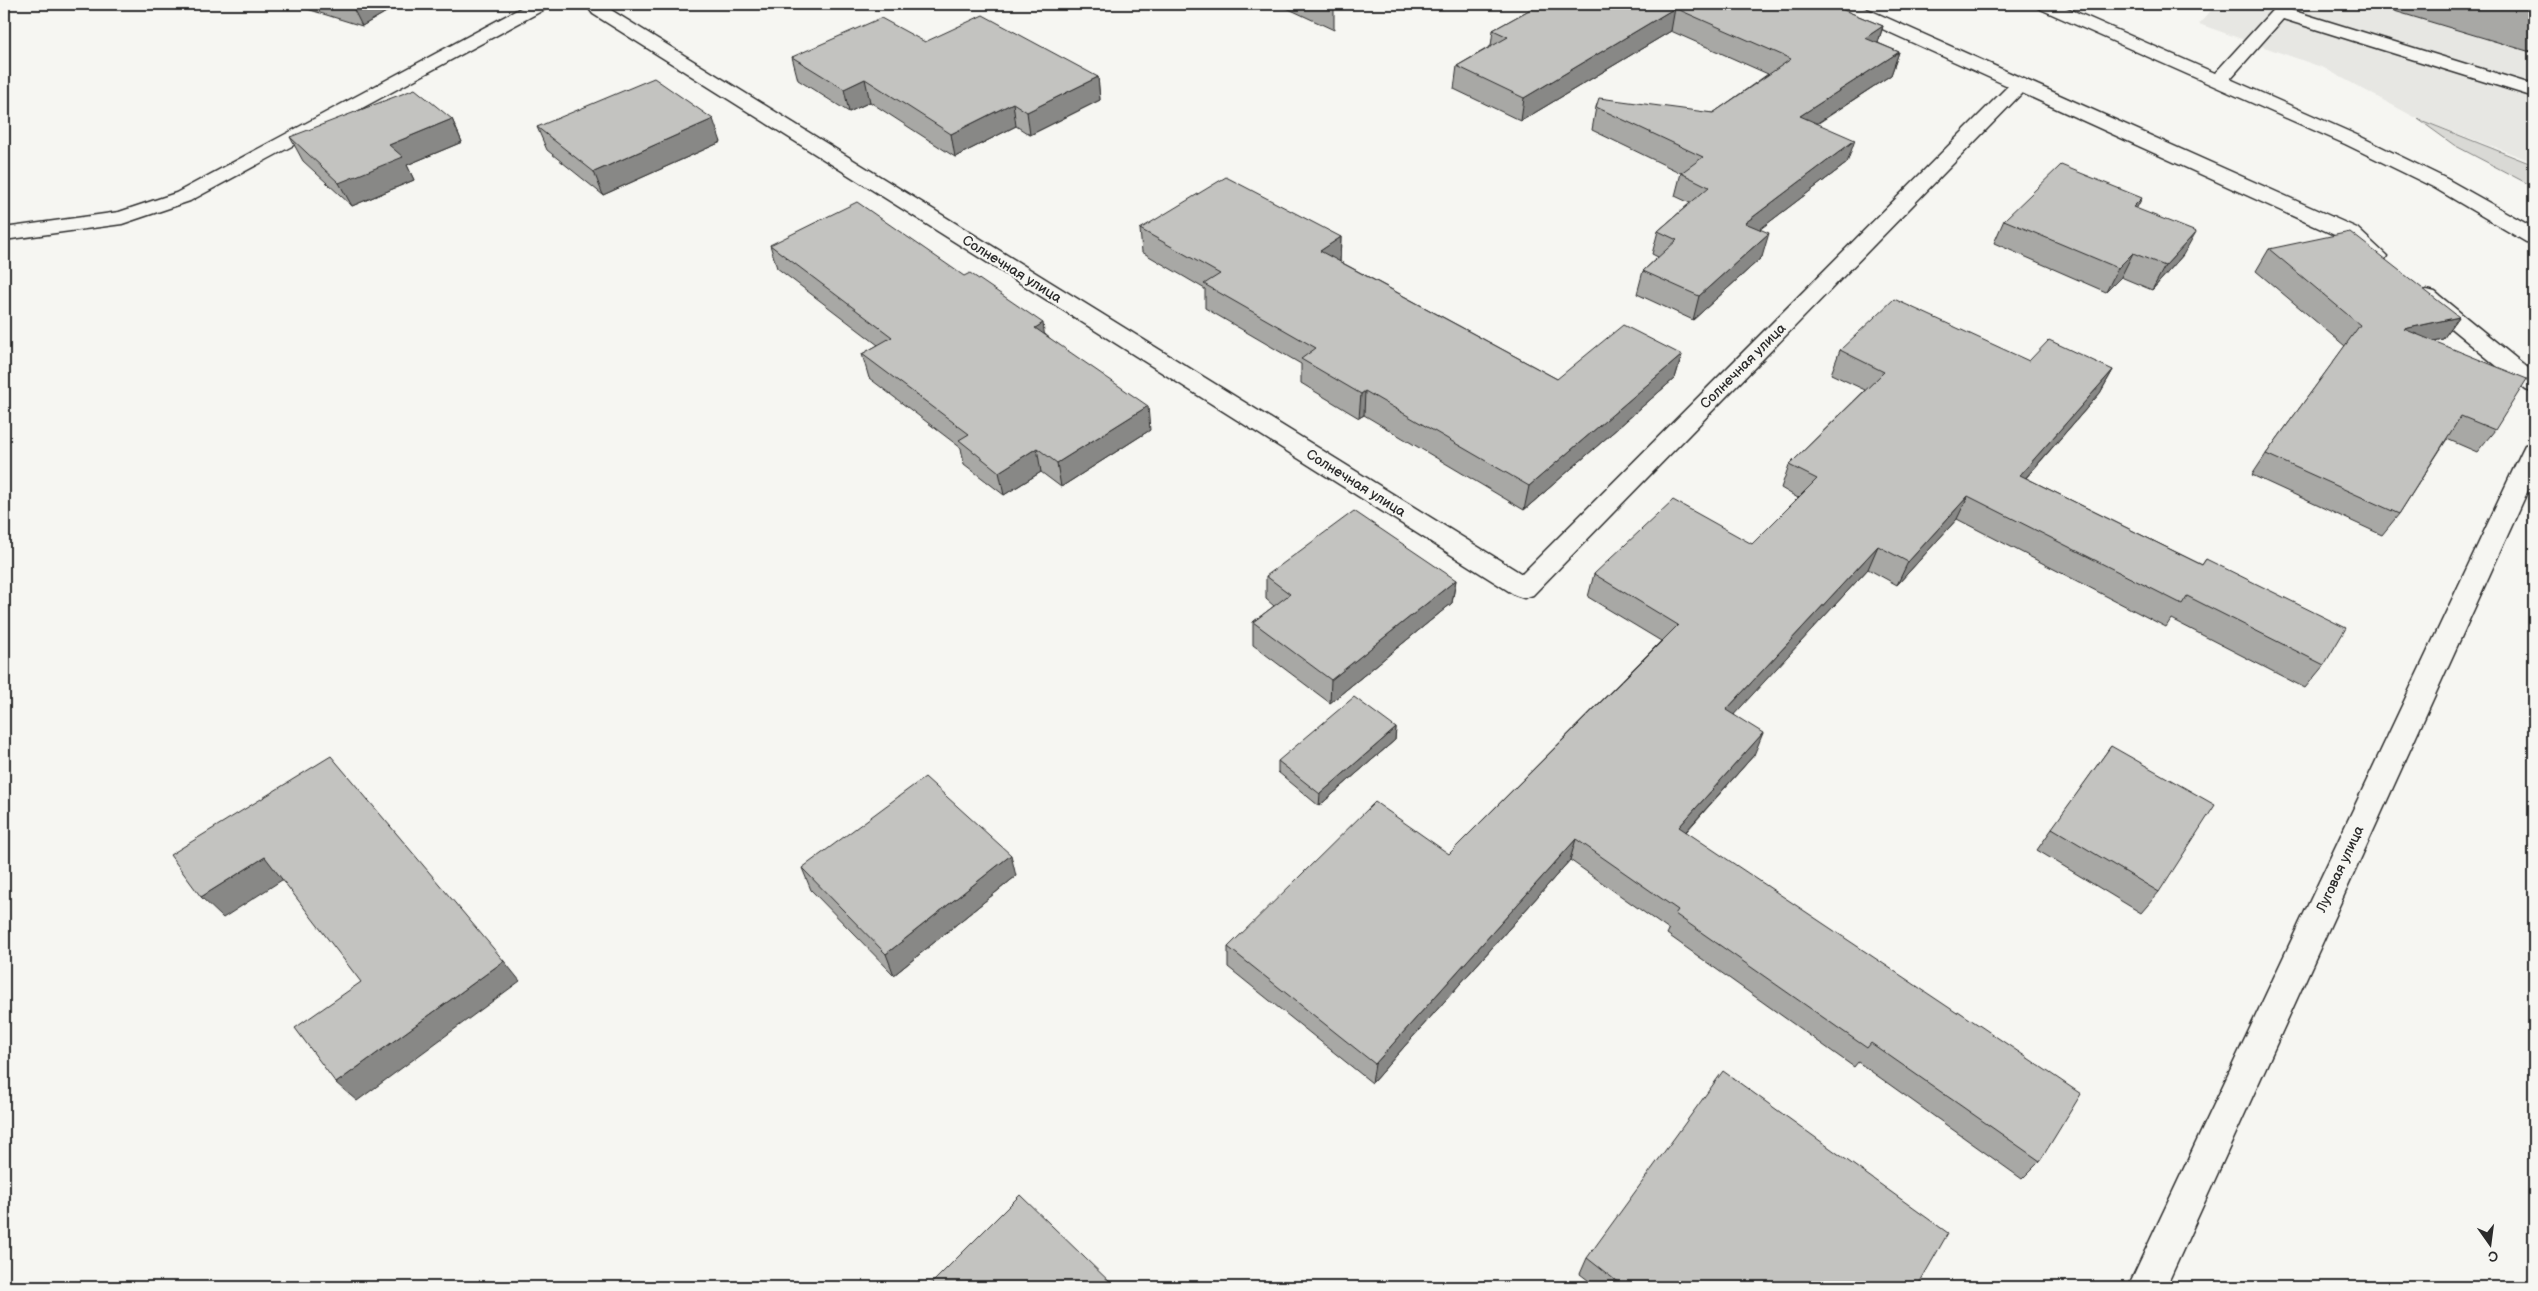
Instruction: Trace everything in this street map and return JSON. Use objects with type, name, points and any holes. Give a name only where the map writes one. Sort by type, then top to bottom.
[{"type":"street","points":[[4,234],[122,218],[183,197],[541,4]]},
{"type":"street","name":"Солнечная улица","points":[[608,4],[599,10],[1524,588],[2019,85]]},
{"type":"street","points":[[1842,4],[2349,233],[2534,385]]},
{"type":"street","points":[[2044,4],[2352,140],[2440,183],[2534,237]]},
{"type":"street","points":[[2218,81],[2283,8],[2534,91]]},
{"type":"street","name":"Луговая улица","points":[[2146,1287],[2534,451]]},
{"type":"shaded area","points":[[2217,4],[2534,4],[2534,162],[2418,119],[2324,68],[2199,24]]},
{"type":"shaded area","points":[[2418,119],[2534,165],[2534,187],[2454,145]]},
{"type":"building","points":[[1325,4],[1333,4],[1334,8]]},
{"type":"building","points":[[1540,4],[1829,4],[1883,26],[1865,38],[1899,52],[1800,116],[1855,140],[1745,223],[1769,233],[1699,296],[1643,271],[1677,240],[1658,231],[1709,187],[1681,173],[1703,157],[1596,107],[1599,98],[1713,113],[1791,59],[1675,8],[1524,98],[1457,66],[1508,37],[1493,30]]},
{"type":"building","points":[[983,15],[1098,77],[1027,112],[1013,103],[951,134],[865,79],[844,89],[792,57],[881,18],[925,42]]},
{"type":"building","points":[[654,78],[713,119],[594,172],[537,127]]},
{"type":"building","points":[[415,89],[452,119],[389,145],[403,157],[339,183],[290,137]]},
{"type":"building","points":[[2061,165],[2142,198],[2133,207],[2196,232],[2165,266],[2133,253],[2118,268],[2004,220]]},
{"type":"building","points":[[1226,177],[1341,237],[1320,251],[1557,379],[1623,325],[1682,355],[1529,486],[1365,391],[1361,394],[1301,359],[1316,348],[1204,284],[1220,274],[1140,229]]},
{"type":"building","points":[[857,202],[964,276],[970,273],[1043,323],[1035,328],[1148,406],[1057,463],[1037,448],[999,472],[959,440],[969,434],[862,354],[892,337],[770,245]]},
{"type":"building","points":[[2350,232],[2459,317],[2404,329],[2527,379],[2495,430],[2461,416],[2399,514],[2266,454],[2360,325],[2269,249]]},
{"type":"building","points":[[1894,299],[2029,361],[2049,340],[2113,370],[2020,475],[2202,565],[2206,559],[2346,628],[2324,665],[2187,596],[2182,604],[1968,496],[1908,562],[1878,546],[1726,710],[1763,733],[1679,827],[2081,1094],[2040,1161],[1871,1043],[1867,1048],[1675,914],[1678,910],[1576,839],[1375,1064],[1228,947],[1375,802],[1449,854],[1678,625],[1594,574],[1673,500],[1752,544],[1817,479],[1789,465],[1884,372],[1840,350]]},
{"type":"building","points":[[1354,511],[1456,580],[1331,680],[1253,622],[1290,594],[1266,576]]},
{"type":"building","points":[[1354,697],[1396,728],[1320,794],[1278,761]]},
{"type":"building","points":[[2111,746],[2215,805],[2159,892],[2052,828]]},
{"type":"building","points":[[331,756],[504,961],[336,1083],[295,1028],[361,982],[265,857],[201,897],[170,855]]},
{"type":"building","points":[[925,777],[1011,855],[886,954],[802,868]]},
{"type":"building","points":[[1723,1071],[1948,1233],[1917,1287],[1624,1287],[1587,1258]]},
{"type":"building","points":[[1020,1195],[1115,1287],[928,1287]]}]
